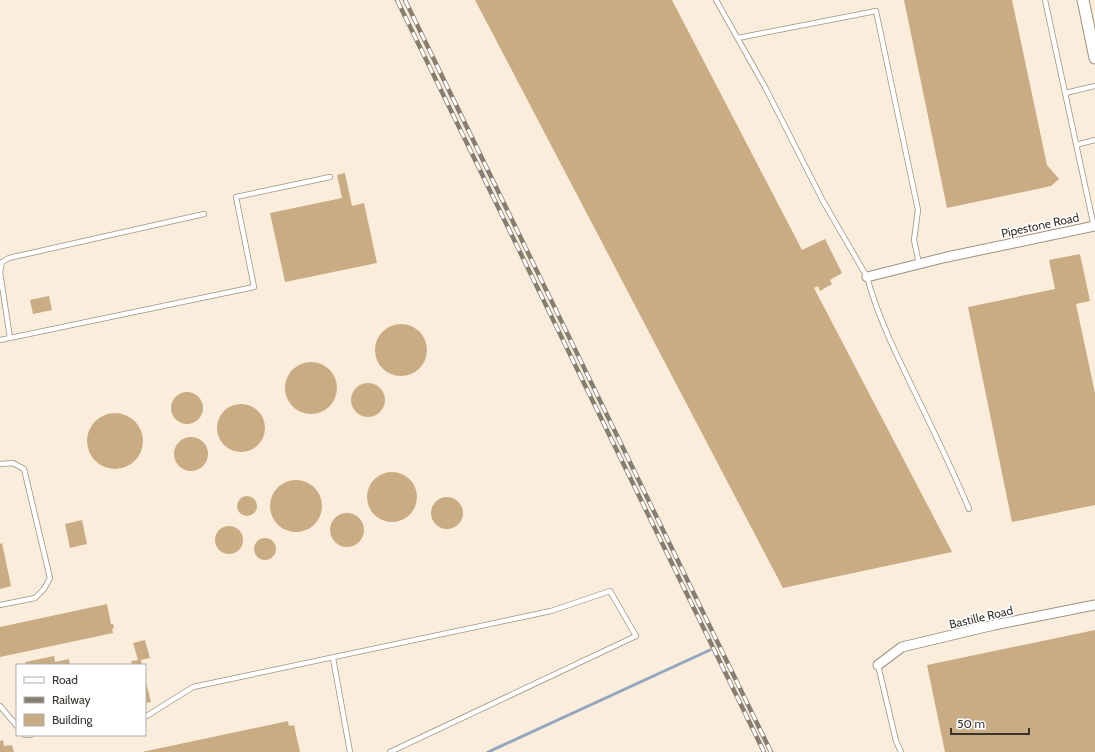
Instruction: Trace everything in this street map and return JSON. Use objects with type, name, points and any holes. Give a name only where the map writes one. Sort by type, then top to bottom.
[{"type":"street","points":[[1083,0],[1095,58]]},
{"type":"street","name":"Pipestone Road","points":[[867,277],[919,264],[1094,226]]},
{"type":"street","name":"Bastille Road","points":[[878,665],[902,647],[994,625],[1095,605]]},
{"type":"lane","points":[[716,0],[766,86],[823,201],[867,277],[870,290],[896,353],[950,464],[969,509]]},
{"type":"lane","points":[[1045,0],[1094,226]]},
{"type":"lane","points":[[738,38],[876,11],[918,210],[914,240],[919,264]]},
{"type":"lane","points":[[1065,93],[1095,86]]},
{"type":"lane","points":[[1076,145],[1095,140]]},
{"type":"lane","points":[[0,340],[254,287],[236,197],[330,177]]},
{"type":"lane","points":[[10,338],[0,272],[2,262],[9,258],[204,214]]},
{"type":"lane","points":[[0,464],[12,463],[24,469],[50,578],[44,589],[35,598],[0,605]]},
{"type":"lane","points":[[146,716],[193,687],[551,611],[610,591],[636,636],[390,752]]},
{"type":"lane","points":[[332,658],[350,752]]},
{"type":"lane","points":[[878,665],[896,741],[901,752]]},
{"type":"lane","points":[[0,706],[16,725]]},
{"type":"building","points":[[475,0],[672,0],[802,250],[825,239],[842,273],[830,280],[832,284],[820,291],[818,286],[814,288],[952,552],[783,588]]},
{"type":"building","points":[[904,0],[1012,0],[1047,165],[1059,179],[1051,186],[947,208]]},
{"type":"building","points":[[345,173],[352,206],[364,203],[377,263],[285,282],[270,213],[342,198],[337,175]]},
{"type":"building","points":[[1080,254],[1090,301],[1076,304],[1095,393],[1095,505],[1012,522],[968,307],[1055,289],[1049,260]]},
{"type":"building","points":[[49,296],[52,310],[33,314],[30,300]]},
{"type":"building","points":[[401,324],[411,326],[419,332],[425,340],[427,350],[425,360],[419,368],[411,374],[401,376],[391,374],[383,368],[377,360],[375,350],[377,340],[383,332],[391,326]]},
{"type":"building","points":[[306,362],[316,362],[330,369],[337,383],[337,393],[330,407],[316,414],[306,414],[296,410],[289,403],[285,393],[285,383],[289,373],[296,366]]},
{"type":"building","points":[[365,383],[371,383],[375,384],[382,390],[385,400],[384,407],[378,414],[371,417],[365,417],[361,416],[354,410],[351,403],[351,397],[352,393],[358,386]]},
{"type":"building","points":[[184,392],[190,392],[199,396],[203,408],[199,420],[190,424],[184,424],[175,420],[171,411],[171,405],[175,396]]},
{"type":"building","points":[[241,404],[250,406],[258,411],[263,419],[265,428],[263,437],[258,445],[250,450],[241,452],[232,450],[224,445],[219,437],[217,428],[219,419],[224,411],[232,406]]},
{"type":"building","points":[[109,413],[121,413],[131,417],[139,425],[143,435],[143,447],[139,457],[131,465],[121,469],[109,469],[99,465],[91,457],[87,447],[87,435],[91,425],[99,417]]},
{"type":"building","points":[[191,437],[203,442],[208,454],[203,466],[191,471],[179,466],[174,454],[179,442]]},
{"type":"building","points":[[392,472],[401,474],[412,483],[417,497],[415,506],[406,517],[392,522],[383,520],[372,511],[367,497],[369,488],[378,477]]},
{"type":"building","points":[[296,480],[306,482],[314,488],[320,496],[322,506],[320,516],[314,524],[306,530],[296,532],[286,530],[278,524],[272,516],[270,506],[272,496],[278,488],[286,482]]},
{"type":"building","points":[[247,496],[254,499],[257,506],[254,513],[247,516],[240,513],[237,506],[240,499]]},
{"type":"building","points":[[444,497],[450,497],[459,501],[463,513],[459,525],[450,529],[444,529],[435,525],[431,516],[431,510],[435,501]]},
{"type":"building","points":[[347,513],[353,514],[359,518],[363,524],[363,536],[359,542],[353,546],[347,547],[341,546],[335,542],[331,536],[330,530],[331,524],[335,518],[341,514]]},
{"type":"building","points":[[82,520],[87,544],[70,548],[65,524]]},
{"type":"building","points":[[229,526],[239,530],[243,540],[239,550],[229,554],[219,550],[215,540],[219,530]]},
{"type":"building","points":[[265,538],[273,541],[276,549],[273,557],[265,560],[257,557],[254,549],[257,541]]},
{"type":"building","points":[[2,543],[11,586],[0,589],[0,544]]},
{"type":"building","points":[[107,604],[111,624],[113,624],[114,628],[112,629],[113,633],[0,657],[0,627]]},
{"type":"building","points":[[1095,630],[1095,752],[945,752],[927,665]]},
{"type":"building","points":[[145,640],[150,658],[141,660],[142,664],[132,664],[131,661],[138,660],[133,643]]},
{"type":"building","points":[[54,656],[55,662],[69,659],[70,664],[26,664],[25,662]]},
{"type":"building","points":[[146,682],[151,702],[146,703]]},
{"type":"building","points":[[288,721],[289,726],[294,725],[300,752],[142,752]]},
{"type":"building","points":[[3,740],[4,746],[12,745],[14,752],[0,752],[0,741]]},
{"type":"waterway","points":[[488,752],[710,650]]},
{"type":"railway","points":[[397,0],[764,752]]},
{"type":"railway","points":[[405,0],[771,752]]}]
